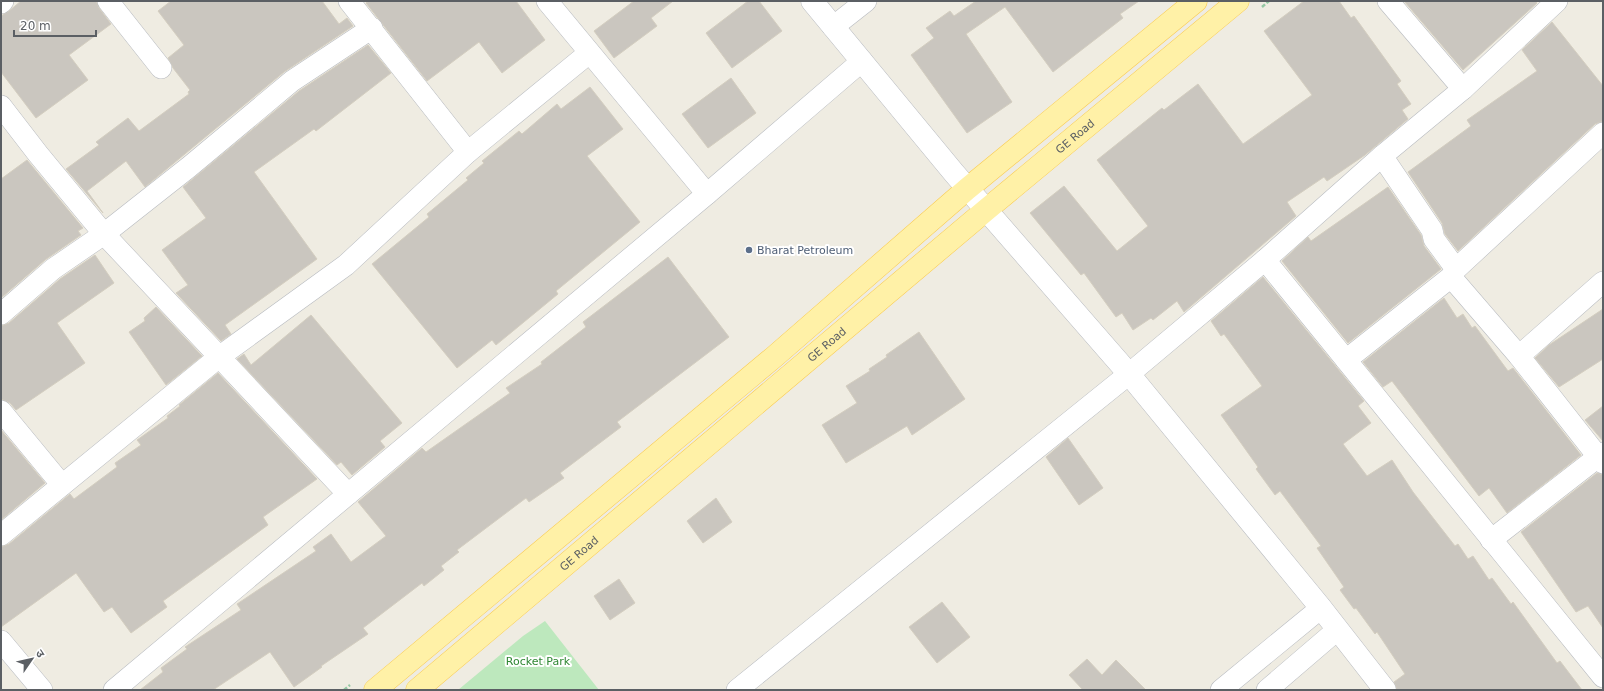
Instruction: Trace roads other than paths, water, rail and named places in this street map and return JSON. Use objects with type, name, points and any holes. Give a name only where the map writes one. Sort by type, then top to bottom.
[{"type":"main road","points":[[375,690],[774,356],[968,189],[1196,1]]},
{"type":"main road","name":"GE Road","points":[[424,684],[986,210],[1238,1]]},
{"type":"street","points":[[108,1],[161,68]]},
{"type":"street","points":[[349,1],[372,28],[468,152]]},
{"type":"street","points":[[547,1],[707,194]]},
{"type":"street","points":[[812,1],[968,189],[1129,374],[1321,608],[1385,690]]},
{"type":"street","points":[[834,27],[866,1]]},
{"type":"street","points":[[1388,1],[1463,89]]},
{"type":"street","points":[[737,690],[1129,374],[1264,260],[1382,156],[1463,89],[1557,1]]},
{"type":"street","points":[[1,314],[53,269],[104,234],[189,167],[292,81],[372,28]]},
{"type":"street","points":[[1,535],[219,357],[346,265],[468,152],[589,53]]},
{"type":"street","points":[[114,690],[707,194],[862,61]]},
{"type":"street","points":[[1,106],[38,154],[104,234],[348,494]]},
{"type":"street","points":[[1346,360],[1454,273],[1603,133]]},
{"type":"street","points":[[1382,156],[1432,230],[1434,239],[1454,273],[1601,458],[1491,540]]},
{"type":"street","points":[[1264,260],[1603,677]]},
{"type":"street","points":[[1519,356],[1603,282]]},
{"type":"street","points":[[1,411],[62,485]]},
{"type":"street","points":[[1221,690],[1321,608]]},
{"type":"street","points":[[1267,690],[1337,630]]},
{"type":"street","points":[[1,641],[42,690]]},
{"type":"street","points":[[413,659],[424,684]]},
{"type":"place","name":"Bharat Petroleum","points":[[749,250]]},
{"type":"park label","name":"Rocket Park","points":[[538,661]]}]
